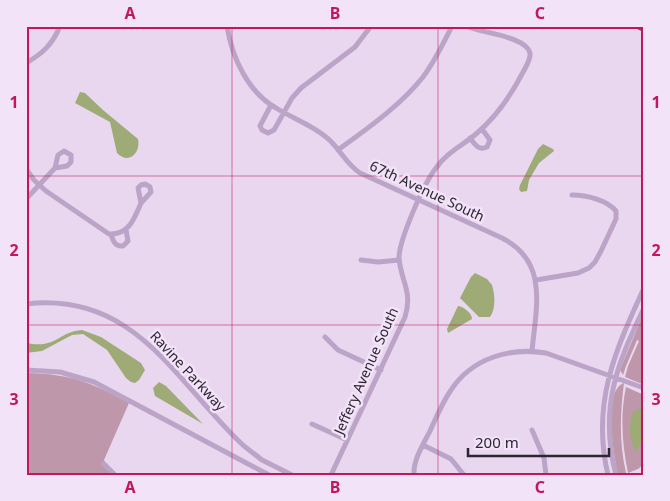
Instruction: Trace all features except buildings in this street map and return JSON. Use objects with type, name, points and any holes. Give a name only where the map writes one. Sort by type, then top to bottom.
[{"type":"street","points":[[26,63],[39,56],[52,43],[60,26]]},
{"type":"street","name":"67th Avenue South","points":[[227,26],[230,43],[247,81],[256,93],[271,105],[325,136],[350,165],[360,173],[514,245],[529,262],[536,280],[532,351]]},
{"type":"street","points":[[271,105],[261,123],[263,131],[268,133],[273,131],[292,98],[301,88],[354,47],[371,26]]},
{"type":"street","points":[[338,150],[378,120],[409,93],[431,64],[452,26]]},
{"type":"street","name":"Jeffery Avenue South","points":[[331,475],[381,370],[407,309],[407,287],[400,260],[402,239],[419,200],[436,168],[448,154],[482,129],[498,111],[517,84],[530,56],[526,45],[466,26]]},
{"type":"street","points":[[470,138],[478,148],[487,148],[490,140],[482,129]]},
{"type":"street","points":[[26,199],[56,168]]},
{"type":"street","points":[[26,169],[40,186],[103,231],[112,234],[126,230],[131,225],[141,203]]},
{"type":"street","points":[[536,280],[578,273],[589,268],[597,259],[616,219],[616,211],[610,206],[586,196],[572,194]]},
{"type":"street","points":[[112,234],[115,244],[123,246],[128,242],[126,230]]},
{"type":"street","points":[[361,260],[378,262],[400,260]]},
{"type":"street","points":[[608,475],[602,430],[608,374],[623,334],[644,288]]},
{"type":"street","name":"Ravine Parkway","points":[[26,304],[52,303],[76,306],[102,313],[126,326],[151,345],[244,446],[262,460],[292,475]]},
{"type":"street","points":[[616,475],[611,452],[610,428],[615,377],[624,349],[644,308]]},
{"type":"street","points":[[325,337],[336,348],[381,370]]},
{"type":"street","points":[[414,475],[415,464],[446,397],[463,375],[491,358],[507,352],[532,351],[553,355],[644,388]]},
{"type":"street","points":[[26,370],[60,372],[94,382],[270,475]]},
{"type":"street","points":[[312,424],[347,440]]},
{"type":"street","points":[[532,430],[544,458],[546,475]]},
{"type":"street","points":[[423,445],[451,459],[464,475]]},
{"type":"street","points":[[104,464],[115,475]]},
{"type":"shaded area","points":[[80,92],[85,93],[138,139],[138,149],[133,156],[126,158],[117,153],[110,122],[75,103]]},
{"type":"shaded area","points":[[543,144],[554,151],[539,163],[529,180],[527,191],[521,192],[519,189],[520,185],[538,149]]},
{"type":"shaded area","points":[[475,273],[487,279],[492,285],[494,302],[490,317],[479,317],[460,298]]},
{"type":"shaded area","points":[[458,306],[467,311],[472,319],[448,333],[447,329]]},
{"type":"shaded area","points":[[644,312],[644,378],[642,384],[625,377],[639,341],[637,340],[623,375],[620,370]]},
{"type":"shaded area","points":[[82,330],[101,337],[141,363],[145,370],[139,380],[135,383],[126,378],[107,350],[83,334],[72,335],[42,351],[26,353],[26,343],[45,344],[74,331]]},
{"type":"shaded area","points":[[26,373],[69,377],[103,390],[129,403],[104,460],[111,475],[26,475]]},
{"type":"shaded area","points":[[159,382],[166,386],[203,424],[155,396],[153,388]]},
{"type":"shaded area","points":[[624,383],[621,428],[626,473],[618,475],[612,440],[611,410],[617,388]]},
{"type":"shaded area","points":[[626,387],[644,395],[644,464],[628,473],[623,430]]},
{"type":"shaded area","points":[[641,408],[644,410],[643,432],[636,452],[631,438],[630,421],[633,412]]}]
